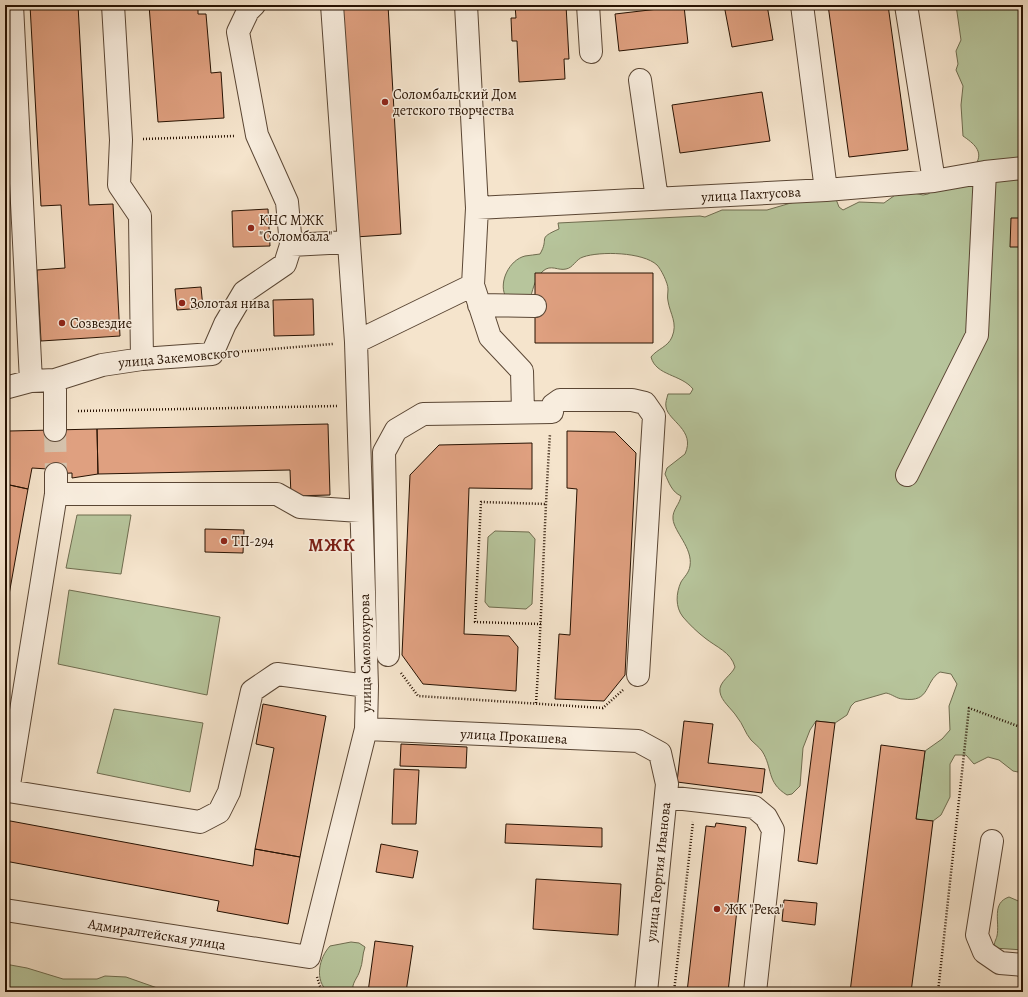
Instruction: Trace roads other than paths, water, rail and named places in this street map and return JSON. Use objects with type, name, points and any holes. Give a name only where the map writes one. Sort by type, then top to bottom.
[{"type":"street","points":[[12,5],[31,381]]},
{"type":"street","points":[[113,5],[121,140],[120,185],[140,216],[142,359]]},
{"type":"street","points":[[254,5],[248,11],[238,32],[257,135],[288,202],[291,245],[348,242]]},
{"type":"street","name":"улица Смолокурова","points":[[309,957],[366,729],[356,342],[332,5]]},
{"type":"street","points":[[466,5],[477,208],[476,295],[490,337],[522,372],[523,412]]},
{"type":"street","points":[[588,5],[591,52]]},
{"type":"street","points":[[802,5],[826,190]]},
{"type":"street","points":[[906,5],[934,181]]},
{"type":"street","points":[[640,80],[657,199]]},
{"type":"street","name":"улица Пахтусова","points":[[477,208],[826,190],[934,181],[985,172],[1023,168]]},
{"type":"street","points":[[907,475],[977,336],[985,172]]},
{"type":"street","name":"улица Закемовского","points":[[5,388],[31,381],[55,380],[102,365],[142,359],[212,354],[225,324],[244,292],[286,264],[291,245]]},
{"type":"street","points":[[356,342],[476,295],[535,306]]},
{"type":"street","points":[[55,380],[55,421]]},
{"type":"street","points":[[388,655],[384,452],[396,430],[423,414],[552,412],[553,405],[560,400],[632,400],[645,403],[654,416],[638,675]]},
{"type":"street","points":[[360,511],[300,507],[277,494],[56,484],[8,791],[200,822],[219,812],[229,792],[252,691],[277,674],[366,686]]},
{"type":"street","name":"улица Прокашева","points":[[366,729],[638,741],[660,753]]},
{"type":"street","name":"улица Георгия Иванова","points":[[646,992],[667,784],[660,753]]},
{"type":"street","points":[[666,797],[754,807],[766,817],[773,830],[755,992]]},
{"type":"street","points":[[992,841],[977,935],[984,952],[1000,963],[1023,965]]},
{"type":"street","name":"Адмиралтейская улица","points":[[5,910],[309,957]]},
{"type":"tunnel","points":[[55,430],[56,474]]},
{"type":"place","name":"Соломбальский Дом детского творчества","points":[[385,102]]},
{"type":"place","name":"КНС МЖК \"Соломбала\"","points":[[251,228]]},
{"type":"place","name":"Золотая нива","points":[[182,303]]},
{"type":"place","name":"Созвездие","points":[[62,323]]},
{"type":"place","name":"ТП-294","points":[[224,541]]},
{"type":"place","name":"ЖК \"Река\"","points":[[717,909]]},
{"type":"district","name":"МЖК","points":[[332,545]]}]
